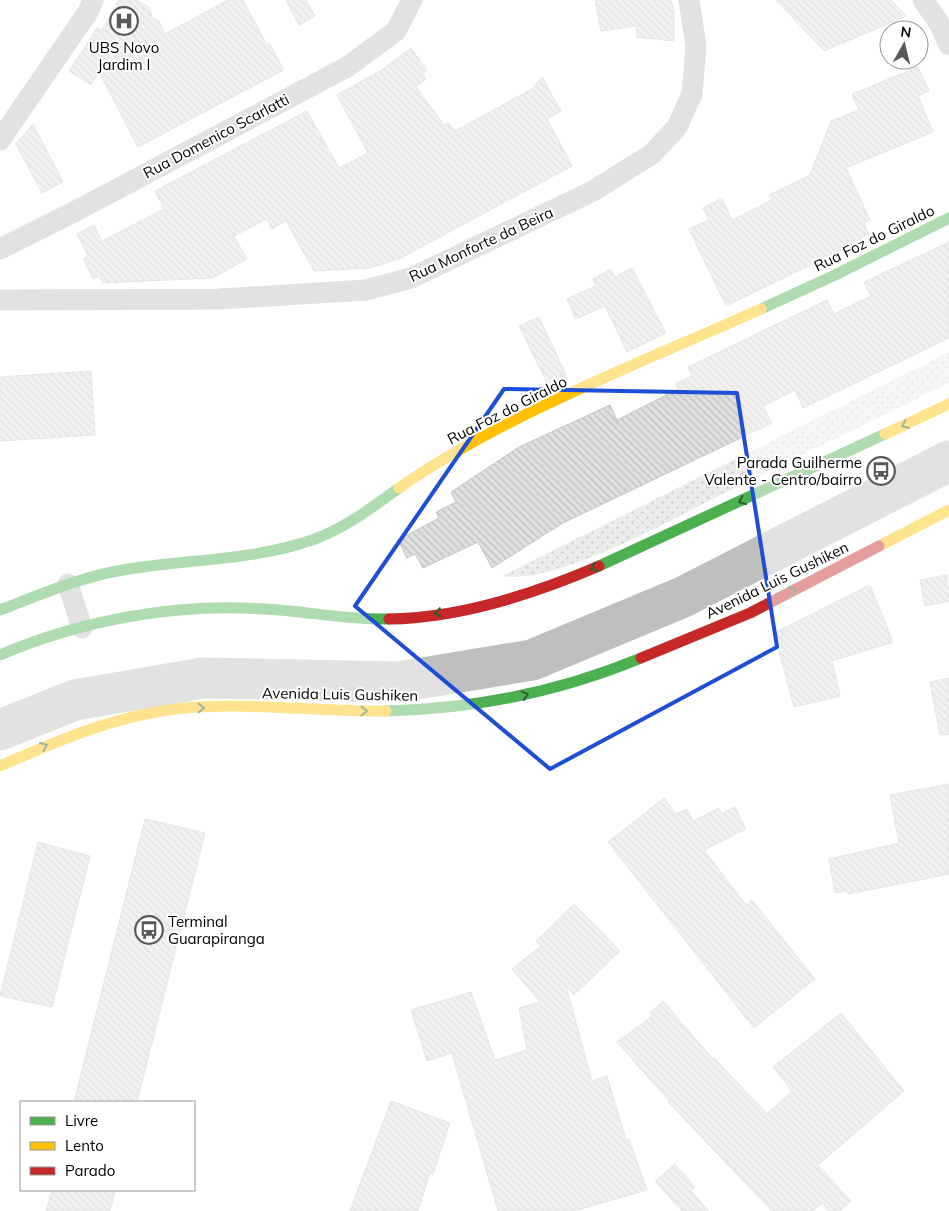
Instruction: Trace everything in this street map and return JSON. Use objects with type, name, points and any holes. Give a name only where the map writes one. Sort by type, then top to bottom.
[{"type":"main road","name":"Rua Foz do Giraldo","points":[[0,610],[68,584],[122,570],[278,550],[316,539],[361,515],[434,464],[536,410],[835,275],[949,218]]},
{"type":"main road","points":[[0,655],[23,644],[82,628],[173,611],[249,608],[372,619],[436,613],[511,599],[559,584],[684,528],[949,404]]},
{"type":"main road","name":"Avenida Luis Gushiken","points":[[0,766],[60,739],[113,722],[184,708],[244,707],[337,712],[429,710],[506,700],[598,676],[750,613],[949,510]]},
{"type":"street","points":[[0,140],[82,21],[93,0]]},
{"type":"street","name":"Rua Domenico Scarlatti","points":[[0,249],[81,209],[347,67],[396,31],[412,0]]},
{"type":"street","name":"Rua Monforte da Beira","points":[[3,300],[220,299],[366,290],[411,278],[593,191],[652,154],[677,127],[692,94],[696,46],[689,0]]},
{"type":"street","points":[[923,0],[939,23],[949,45]]},
{"type":"street","points":[[68,584],[82,628]]},
{"type":"highlighted area","points":[[504,389],[737,393],[777,647],[550,769],[355,606]]},
{"type":"shaded area","points":[[949,352],[949,383],[622,544],[555,570],[526,576],[502,576]]},
{"type":"building","points":[[119,0],[136,0],[150,8],[152,18],[159,21],[165,34],[228,0],[243,0],[267,45],[269,43],[284,70],[138,147],[99,72],[91,85],[69,71],[97,28],[102,30]]},
{"type":"building","points":[[286,0],[306,0],[315,16],[299,25]]},
{"type":"building","points":[[595,0],[671,0],[674,13],[674,41],[637,37],[636,26],[601,31]]},
{"type":"building","points":[[776,0],[891,0],[906,16],[897,20],[879,20],[879,28],[824,51]]},
{"type":"building","points":[[411,48],[427,70],[423,74],[426,79],[416,87],[444,125],[449,123],[455,131],[532,89],[542,77],[561,111],[547,119],[572,166],[401,258],[370,268],[314,271],[286,221],[272,229],[267,219],[234,236],[247,259],[212,278],[103,283],[99,276],[93,279],[83,259],[88,256],[77,234],[94,225],[102,241],[164,209],[155,191],[307,111],[339,168],[368,153],[337,95],[383,69]]},
{"type":"building","points":[[911,70],[919,70],[929,91],[918,96],[933,132],[846,168],[870,220],[864,223],[869,234],[861,238],[862,240],[726,306],[689,229],[709,220],[703,208],[722,198],[732,220],[772,200],[769,195],[810,175],[831,121],[859,110],[852,94]]},
{"type":"building","points":[[33,124],[63,182],[42,193],[16,144]]},
{"type":"building","points":[[949,242],[949,338],[803,408],[795,390],[763,406],[772,423],[563,523],[492,568],[478,542],[423,568],[415,554],[407,558],[398,540],[439,518],[436,512],[456,502],[451,492],[519,447],[610,405],[617,420],[678,389],[676,383],[692,376],[688,367],[827,300],[834,314],[871,296],[864,282]]},
{"type":"building","points":[[632,268],[666,333],[627,352],[605,306],[576,319],[567,299],[596,286],[593,279],[611,269],[615,277]]},
{"type":"building","points":[[539,317],[568,379],[549,387],[519,326]]},
{"type":"building","points":[[91,371],[95,435],[0,441],[0,377]]},
{"type":"building","points":[[947,575],[949,601],[925,606],[920,580]]},
{"type":"building","points":[[870,585],[893,642],[832,661],[840,696],[794,707],[774,633]]},
{"type":"building","points":[[949,678],[949,734],[940,735],[930,682]]},
{"type":"building","points":[[949,784],[949,874],[848,894],[848,891],[835,893],[829,859],[899,843],[890,795]]},
{"type":"building","points":[[664,798],[676,814],[687,809],[693,821],[719,808],[721,814],[735,807],[746,829],[704,850],[746,905],[752,900],[815,979],[754,1028],[608,842]]},
{"type":"building","name":"Terminal Guarapiranga","points":[[145,819],[205,833],[137,1101],[74,1101]]},
{"type":"building","points":[[38,842],[90,856],[52,1007],[0,996]]},
{"type":"building","points":[[574,904],[620,951],[574,995],[566,986],[592,1081],[607,1076],[626,1140],[629,1139],[647,1190],[574,1211],[498,1211],[452,1053],[427,1061],[411,1010],[471,992],[495,1060],[527,1050],[519,1008],[540,1002],[512,969],[541,946],[536,941]]},
{"type":"building","points":[[663,1001],[713,1059],[767,1114],[792,1091],[773,1067],[841,1013],[904,1091],[818,1165],[851,1201],[840,1211],[829,1211],[822,1203],[813,1211],[772,1211],[668,1102],[617,1042],[652,1016],[650,1013]]},
{"type":"building","points":[[391,1101],[450,1123],[433,1174],[430,1173],[418,1211],[350,1211]]},
{"type":"building","points":[[675,1164],[695,1187],[691,1191],[709,1211],[682,1211],[655,1181]]},
{"type":"building","points":[[52,1191],[115,1191],[110,1211],[46,1211]]},
{"type":"waterway","points":[[0,730],[75,700],[203,678],[399,682],[532,660],[683,597],[949,461]]},
{"type":"traffic: fast","points":[[761,309],[835,275],[949,218]]},
{"type":"traffic: fast","points":[[599,566],[885,434]]},
{"type":"traffic: fast","points":[[0,610],[60,587],[107,573],[147,566],[244,556],[268,552],[315,539],[337,529],[399,488]]},
{"type":"traffic: fast","points":[[0,655],[63,632],[96,623],[163,612],[230,608],[389,619]]},
{"type":"traffic: fast","points":[[386,711],[451,707],[516,696],[579,680],[641,658]]},
{"type":"traffic: slow","points":[[399,488],[484,436],[529,413],[761,309]]},
{"type":"traffic: slow","points":[[885,434],[949,404]]},
{"type":"traffic: slow","points":[[879,546],[949,510]]},
{"type":"traffic: slow","points":[[0,766],[113,722],[161,711],[210,706],[386,711]]},
{"type":"traffic: jam","points":[[641,658],[750,613],[879,546]]},
{"type":"traffic: jam","points":[[389,619],[416,618],[497,603],[549,586],[599,566]]},
{"type":"place","name":"UBS Novo Jardim I","points":[[124,21]]},
{"type":"place","name":"Parada Guilherme Valente - Centro/bairro","points":[[881,471]]},
{"type":"place","name":"Terminal Guarapiranga","points":[[149,930]]}]
